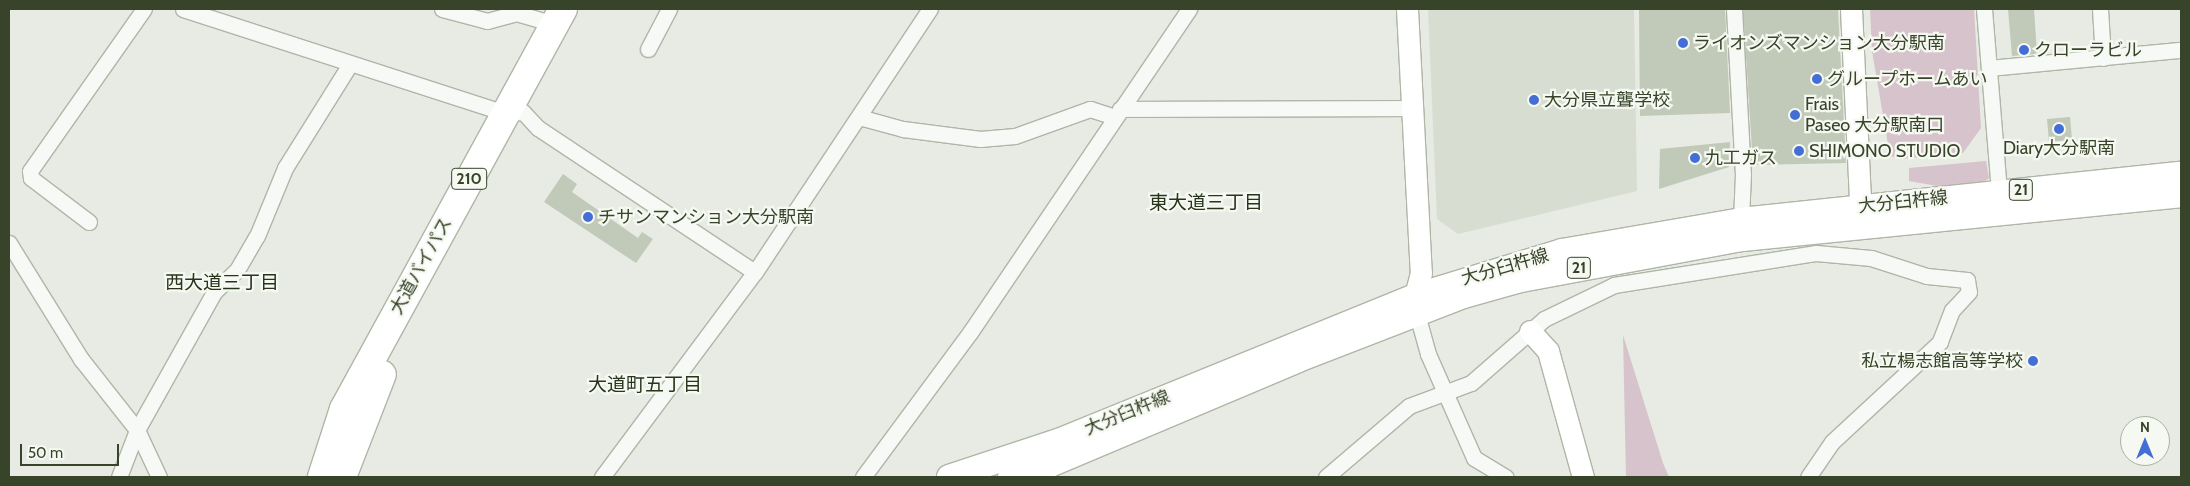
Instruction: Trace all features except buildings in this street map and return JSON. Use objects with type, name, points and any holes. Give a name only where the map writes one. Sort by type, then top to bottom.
[{"type":"highway","name":"大道バイパス","points":[[322,477],[344,409],[514,113],[580,9]]},
{"type":"highway","name":"大道バイパス","points":[[342,477],[358,427],[397,341],[514,113],[558,17]]},
{"type":"main road","name":"大分臼杵線","points":[[1010,477],[1052,471],[1415,305],[1647,253],[1999,192],[2181,174]]},
{"type":"main road","name":"大分臼杵線","points":[[949,477],[1058,441],[1562,251],[1741,220],[1861,217],[2181,195]]},
{"type":"street","points":[[89,222],[31,178],[30,171],[144,9]]},
{"type":"street","points":[[183,9],[350,64],[514,113],[755,272]]},
{"type":"street","points":[[442,9],[487,21],[516,13],[558,17]]},
{"type":"street","points":[[648,49],[669,9]]},
{"type":"street","points":[[602,477],[755,272],[930,9]]},
{"type":"street","points":[[863,477],[971,331],[1189,9]]},
{"type":"street","points":[[1407,9],[1414,108],[1421,273],[1415,305],[1444,392],[1474,458],[1506,477]]},
{"type":"street","points":[[1734,9],[1743,174],[1741,220]]},
{"type":"street","points":[[1851,9],[1861,217]]},
{"type":"street","points":[[1984,9],[1999,192]]},
{"type":"street","points":[[2100,9],[2103,58]]},
{"type":"street","points":[[1989,68],[2181,50]]},
{"type":"street","points":[[119,477],[137,430],[214,292],[237,270],[257,236],[285,168],[350,64]]},
{"type":"street","points":[[859,116],[902,129],[980,139],[1015,136],[1090,109],[1117,113],[1414,108]]},
{"type":"street","points":[[9,243],[81,359],[137,430],[159,477]]},
{"type":"street","points":[[1326,477],[1409,406],[1471,383],[1530,330],[1554,313],[1614,285],[1797,254],[1871,258],[1927,276],[1967,280],[1969,292],[1949,314],[1940,342],[1832,442],[1808,477]]},
{"type":"street","points":[[1530,330],[1548,351],[1583,477]]},
{"type":"shaded area","name":"大分県立聾学校","points":[[1428,9],[1634,9],[1637,191],[1458,234],[1437,219]]},
{"type":"shaded area","points":[[1870,9],[1974,9],[1981,128],[1963,153],[1901,159],[1890,156],[1872,51]]},
{"type":"shaded area","points":[[1986,161],[1989,178],[1983,183],[1943,187],[1909,181],[1909,168]]},
{"type":"shaded area","points":[[1623,335],[1663,463],[1669,477],[1626,477]]},
{"type":"place","name":"ライオンズマンション大分駅南","points":[[1683,43]]},
{"type":"place","name":"クローラビル","points":[[2024,50]]},
{"type":"place","name":"グループホームあい","points":[[1817,79]]},
{"type":"place","name":"大分県立聾学校","points":[[1534,100]]},
{"type":"place","name":"Frais Paseo 大分駅南口","points":[[1795,115]]},
{"type":"place","name":"Diary大分駅南","points":[[2059,129]]},
{"type":"place","name":"SHIMONO STUDIO","points":[[1799,151]]},
{"type":"place","name":"九工ガス","points":[[1695,158]]},
{"type":"place","name":"チサンマンション大分駅南","points":[[588,217]]},
{"type":"place","name":"私立楊志館高等学校","points":[[2033,361]]},
{"type":"district","name":"東大道三丁目","points":[[1206,203]]},
{"type":"district","name":"西大道三丁目","points":[[222,283]]},
{"type":"district","name":"大道町五丁目","points":[[645,385]]}]
